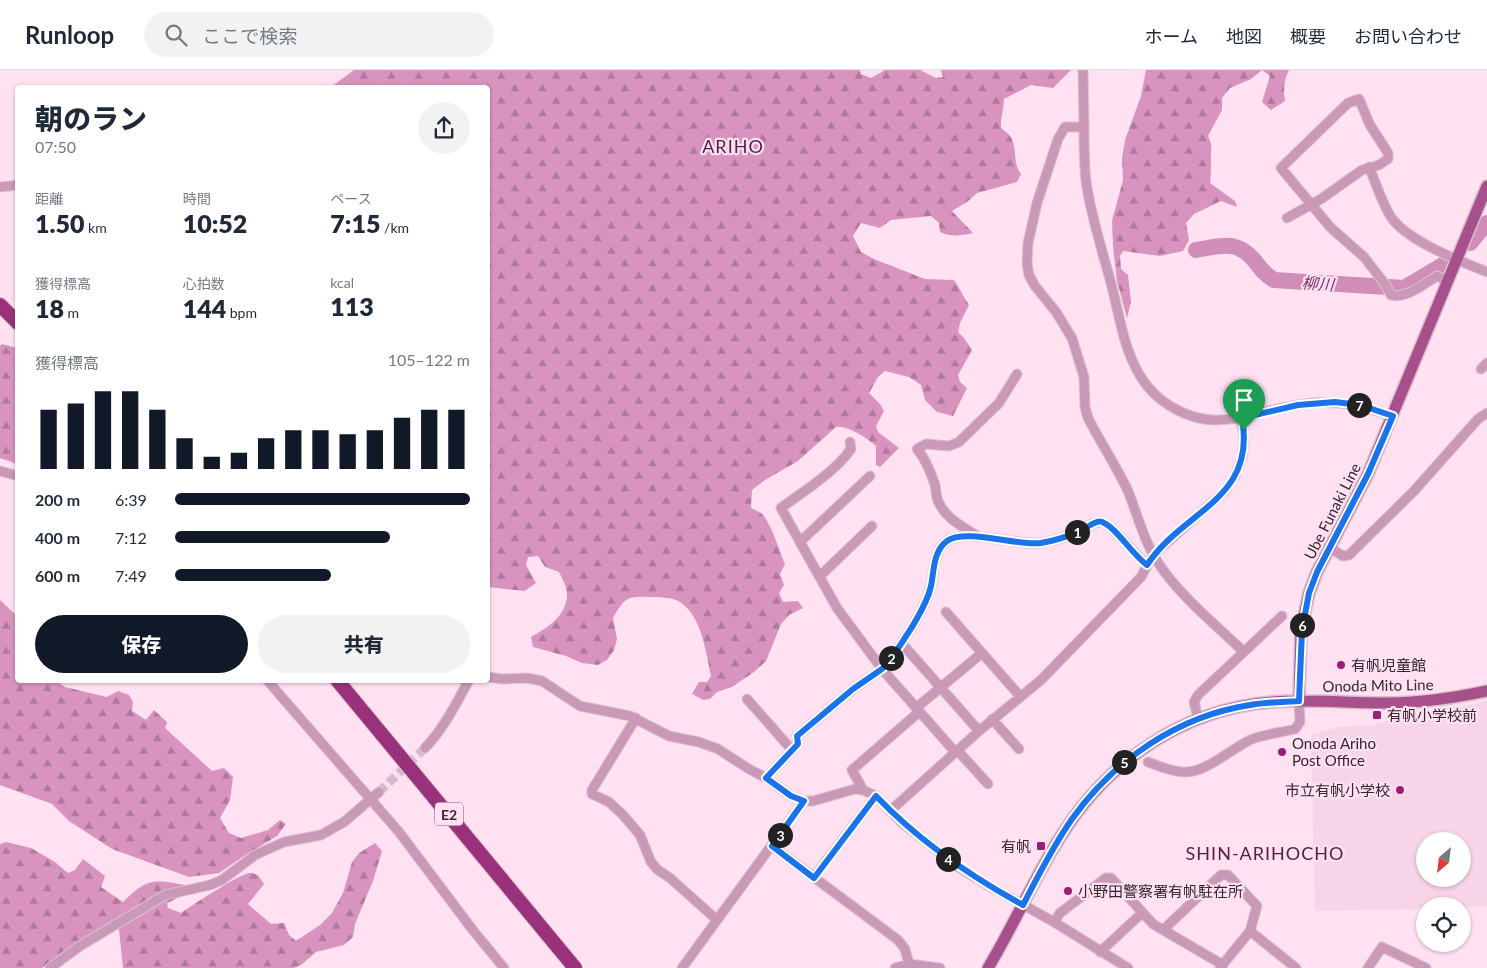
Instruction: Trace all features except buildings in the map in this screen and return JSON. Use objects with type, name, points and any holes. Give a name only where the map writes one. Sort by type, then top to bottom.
[{"type":"highway","points":[[0,305],[15,320]]},
{"type":"highway","name":"E2","points":[[339,683],[575,968]]},
{"type":"main road","name":"Ube Funaki Line","points":[[1299,701],[1302,630],[1304,611],[1309,593],[1317,572],[1368,474],[1487,186]]},
{"type":"main road","name":"Onoda Mito Line","points":[[1299,701],[1387,703],[1457,697],[1487,691]]},
{"type":"main road","points":[[988,968],[1060,837],[1095,789],[1126,760],[1157,739],[1198,718],[1250,704],[1299,701]]},
{"type":"street","points":[[1083,70],[1084,159],[1089,196],[1126,340],[1136,368],[1155,395],[1181,412],[1203,418],[1242,418],[1298,405],[1328,402],[1360,405],[1393,416]]},
{"type":"street","points":[[1287,218],[1311,204],[1349,178],[1369,167],[1385,162],[1388,153],[1370,125],[1359,99],[1348,102],[1281,168],[1311,204],[1331,228],[1364,257],[1391,295],[1397,297],[1437,276],[1448,281]]},
{"type":"street","points":[[1084,127],[1065,127],[1060,133],[1037,203],[1028,243],[1026,264],[1029,275],[1072,338],[1084,378],[1085,407],[1088,418],[1121,477],[1153,556],[1176,585],[1244,652]]},
{"type":"street","points":[[1369,167],[1391,216],[1401,228],[1411,235],[1487,272]]},
{"type":"street","points":[[0,187],[15,185]]},
{"type":"street","points":[[980,538],[953,521],[944,510],[937,500],[935,486],[925,460],[917,450],[926,444],[950,446],[959,442],[999,403],[1017,374]]},
{"type":"street","points":[[1330,548],[1342,556],[1349,555],[1414,491],[1478,419],[1487,413]]},
{"type":"street","points":[[890,811],[992,719],[1041,680],[1141,577],[1153,556],[1224,492],[1240,467],[1244,450],[1242,418]]},
{"type":"street","points":[[850,442],[851,449],[847,455],[817,482],[781,508],[837,608],[882,669],[988,784]]},
{"type":"street","points":[[0,471],[15,475]]},
{"type":"street","points":[[800,542],[870,476]]},
{"type":"street","points":[[766,778],[798,744],[797,736],[853,689],[882,669],[896,651],[926,599],[941,547],[948,540],[960,537],[1040,543],[1079,532],[1099,522],[1103,522],[1109,525],[1139,559],[1147,565]]},
{"type":"street","points":[[820,576],[872,526]]},
{"type":"street","points":[[946,612],[1020,696]]},
{"type":"street","points":[[1198,718],[1194,706],[1195,699],[1282,616]]},
{"type":"street","points":[[906,647],[979,731]]},
{"type":"street","points":[[863,790],[852,770],[982,653]]},
{"type":"street","points":[[490,677],[527,678],[542,681],[580,706],[636,718],[669,736],[699,742],[718,750],[766,778],[791,796],[804,801],[813,801],[855,789],[863,790],[876,796],[922,840],[957,866],[1054,922],[1128,968]]},
{"type":"street","points":[[270,683],[399,832],[504,968]]},
{"type":"street","points":[[424,748],[450,716],[467,683]]},
{"type":"street","points":[[747,699],[792,750]]},
{"type":"street","points":[[1148,762],[1185,772],[1202,768],[1251,740],[1267,734],[1295,729],[1300,722],[1299,701]]},
{"type":"street","points":[[636,718],[592,790],[592,794],[608,802],[624,815],[640,835],[652,862],[658,870],[670,878],[717,920]]},
{"type":"street","points":[[992,719],[1019,749]]},
{"type":"street","points":[[50,968],[80,946],[165,895],[210,885],[222,880],[255,854],[284,842],[321,835],[344,822],[380,792]]},
{"type":"street","points":[[814,878],[876,796]]},
{"type":"street","points":[[682,968],[804,801]]},
{"type":"street","points":[[772,846],[898,940],[905,949],[909,964]]},
{"type":"street","points":[[1054,922],[1060,913],[1106,878],[1112,878],[1153,924],[1222,967],[1250,931],[1257,906],[1228,875],[1221,875],[1163,930]]},
{"type":"street","points":[[1100,952],[1142,913]]},
{"type":"street","points":[[1250,931],[1295,968]]},
{"type":"street","points":[[1368,968],[1382,947],[1426,968]]},
{"type":"street","points":[[894,968],[909,964],[940,968]]},
{"type":"shaded area","name":"市立有帆小学校","points":[[1487,700],[1487,907],[1471,907],[1471,897],[1416,897],[1416,909],[1315,911],[1312,734],[1339,727],[1373,725],[1409,715],[1476,704]]},
{"type":"green space","points":[[354,70],[860,70],[861,74],[871,78],[885,70],[920,70],[936,78],[943,77],[941,70],[1071,70],[1053,88],[1031,85],[1004,99],[1001,128],[1012,140],[1018,170],[1021,174],[1017,182],[977,193],[952,211],[973,233],[956,236],[944,234],[940,232],[939,223],[931,216],[891,220],[880,228],[861,223],[853,236],[861,252],[874,259],[925,279],[954,280],[969,305],[960,323],[958,332],[972,350],[958,375],[960,382],[967,388],[953,416],[937,412],[925,400],[921,385],[909,377],[885,371],[878,377],[869,393],[884,411],[876,426],[878,432],[899,448],[880,467],[876,465],[876,446],[851,430],[836,427],[798,461],[765,480],[752,490],[751,508],[761,513],[765,518],[772,530],[785,564],[780,574],[784,585],[779,593],[783,602],[798,601],[803,608],[789,615],[781,624],[766,661],[732,687],[717,692],[710,699],[703,700],[692,694],[699,682],[707,682],[711,676],[705,646],[693,617],[677,600],[635,597],[624,602],[613,618],[617,639],[614,650],[607,660],[598,665],[582,663],[566,656],[533,647],[531,637],[543,630],[560,615],[564,609],[567,594],[559,572],[545,567],[538,556],[528,557],[526,565],[536,583],[525,591],[490,587],[490,85],[334,85]]},
{"type":"green space","points":[[1146,70],[1262,70],[1251,79],[1230,88],[1222,98],[1222,110],[1208,136],[1211,147],[1210,183],[1235,201],[1237,207],[1221,201],[1194,214],[1186,223],[1189,240],[1183,251],[1160,256],[1123,251],[1120,256],[1121,269],[1128,275],[1131,302],[1127,318],[1117,281],[1112,221],[1123,180],[1122,158],[1125,140],[1141,96]]},
{"type":"green space","points":[[1262,70],[1289,70],[1284,85],[1285,101],[1271,110],[1262,102],[1270,76]]},
{"type":"green space","points":[[2,344],[15,347],[15,463],[0,458],[0,346]]},
{"type":"green space","points":[[0,600],[15,614],[15,683],[59,683],[65,687],[107,697],[118,691],[129,695],[133,702],[132,711],[146,720],[154,710],[167,722],[165,728],[212,771],[224,768],[233,777],[230,800],[220,818],[229,833],[241,838],[268,830],[280,820],[286,824],[277,836],[219,873],[189,877],[112,849],[69,821],[52,804],[0,785]]},
{"type":"green space","points":[[6,842],[31,848],[55,862],[68,873],[75,870],[83,859],[105,876],[101,887],[123,902],[138,888],[151,882],[158,881],[185,885],[182,896],[167,903],[168,908],[181,913],[245,874],[258,875],[264,884],[248,904],[271,924],[284,923],[289,935],[296,941],[320,925],[332,913],[343,893],[352,862],[359,853],[375,843],[382,851],[373,881],[355,924],[353,937],[344,945],[316,952],[301,965],[294,968],[123,968],[119,930],[109,924],[64,951],[42,968],[0,968],[0,844]]},
{"type":"waterway","name":"柳川","points":[[1470,243],[1487,223]]},
{"type":"waterway","name":"柳川","points":[[1196,250],[1220,246],[1241,249],[1254,260],[1265,274],[1274,280],[1404,288],[1446,263]]},
{"type":"tunnel","points":[[379,792],[425,748]]},
{"type":"place","name":"有帆児童館","points":[[1341,665]]},
{"type":"place","name":"有帆小学校前","points":[[1377,715]]},
{"type":"place","name":"Onoda Ariho Post Office","points":[[1282,752]]},
{"type":"place","name":"市立有帆小学校","points":[[1400,790]]},
{"type":"place","name":"有帆","points":[[1041,846]]},
{"type":"place","name":"小野田警察署有帆駐在所","points":[[1068,891]]},
{"type":"district","name":"ARIHO","points":[[733,146]]},
{"type":"district","name":"SHIN-ARIHOCHO","points":[[1265,853]]},
{"type":"route","points":[[1335,402],[1360,405],[1393,416],[1368,474],[1317,572],[1309,593],[1304,611],[1302,630],[1299,701],[1250,704],[1198,718],[1157,739],[1126,760],[1095,789],[1072,819],[1044,865],[1023,905],[957,866],[901,822],[876,796],[814,878],[772,846],[804,801],[782,791],[766,778],[798,744],[797,736],[853,689],[889,662],[926,599],[931,586],[936,556],[948,540],[960,537],[994,538],[1023,543],[1040,543],[1079,532],[1099,522],[1103,522],[1109,525],[1139,559],[1147,565],[1170,539],[1224,492],[1236,476],[1244,450],[1244,430],[1242,418],[1280,408],[1310,403],[1335,402]]}]
